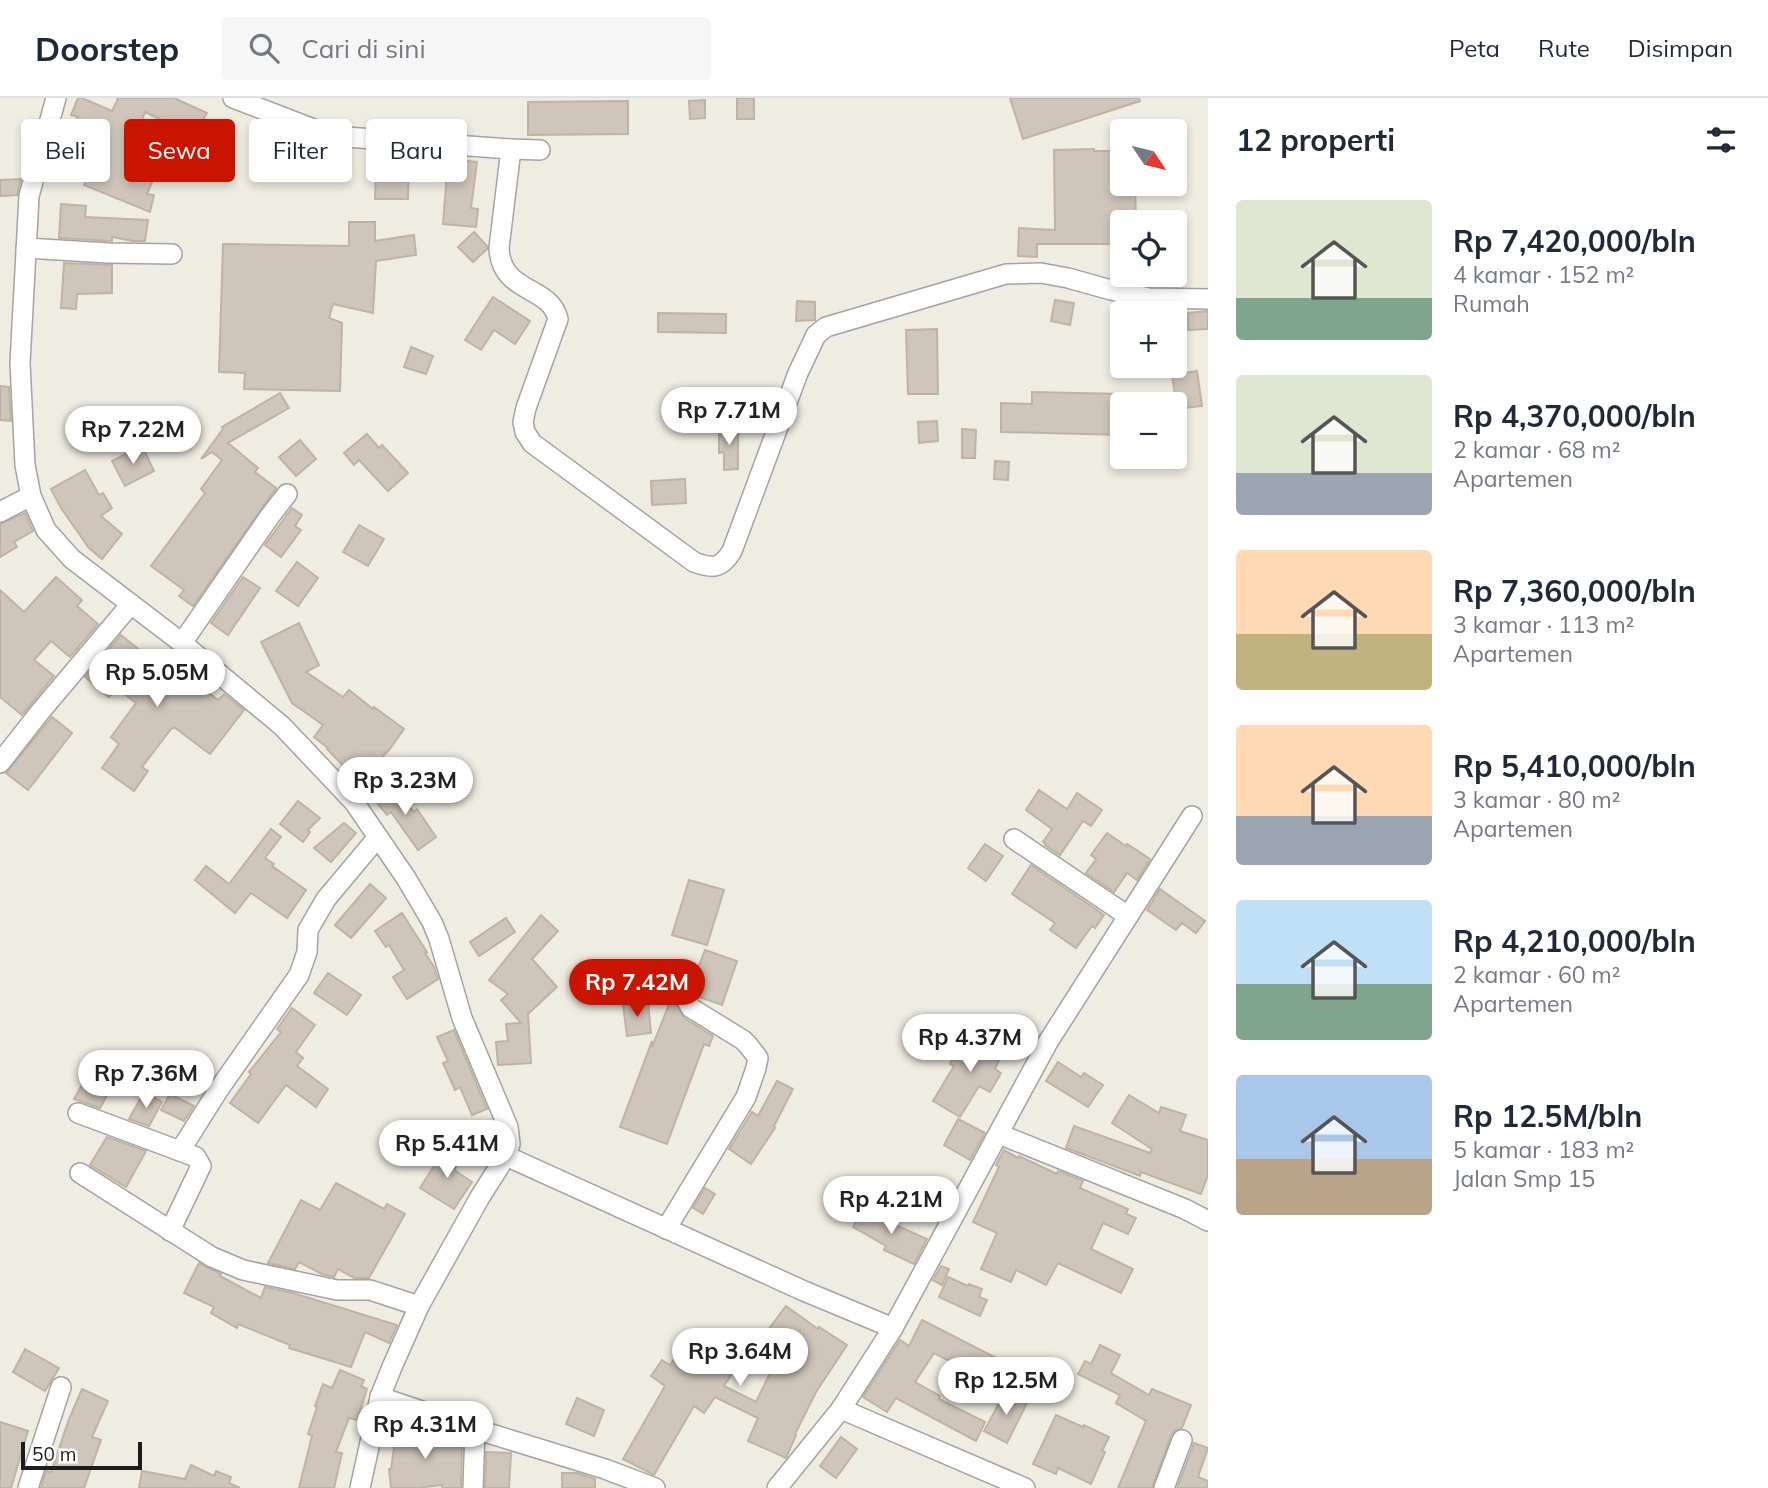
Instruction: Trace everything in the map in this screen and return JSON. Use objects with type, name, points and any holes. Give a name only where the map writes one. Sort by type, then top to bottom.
[{"type":"street","points":[[56,98],[29,197],[20,363],[25,465],[31,496],[46,530],[72,559],[182,643],[282,726],[354,802],[421,902],[439,939],[462,1018],[508,1127],[510,1144],[506,1156],[419,1306],[392,1367],[380,1397],[360,1488]]},
{"type":"street","points":[[233,98],[332,136],[540,150]]},
{"type":"street","points":[[511,149],[499,260],[504,271],[549,304],[558,319],[526,408],[523,422],[525,432],[532,443],[559,464],[694,562],[708,567],[718,566],[732,551],[798,373],[816,335],[826,327],[1006,274],[1041,273],[1149,298],[1208,299]]},
{"type":"street","points":[[26,248],[172,254]]},
{"type":"street","points":[[182,643],[248,546],[287,495]]},
{"type":"street","points":[[0,512],[31,496]]},
{"type":"street","points":[[0,764],[131,604]]},
{"type":"street","points":[[777,1488],[841,1409],[893,1328],[1048,1042],[1192,816]]},
{"type":"street","points":[[180,1151],[219,1089],[299,975],[307,952],[308,930],[326,899],[378,837]]},
{"type":"street","points":[[1013,839],[1128,916]]},
{"type":"street","points":[[666,1229],[746,1097],[758,1058],[743,1041],[691,1008],[685,997],[683,974]]},
{"type":"street","points":[[79,1113],[196,1157],[201,1166],[170,1230]]},
{"type":"street","points":[[999,1134],[1185,1209],[1208,1221]]},
{"type":"street","points":[[506,1156],[804,1291],[893,1328]]},
{"type":"street","points":[[80,1173],[212,1257],[243,1270],[337,1290],[370,1290],[419,1306]]},
{"type":"street","points":[[28,1488],[61,1387]]},
{"type":"street","points":[[380,1397],[475,1429],[605,1479],[655,1488]]},
{"type":"street","points":[[841,1409],[1024,1488]]},
{"type":"street","points":[[473,1488],[475,1429]]},
{"type":"street","points":[[1164,1488],[1182,1440]]},
{"type":"building","points":[[78,98],[112,111],[117,98],[174,98],[207,113],[204,119],[159,119],[145,112],[142,119],[124,119],[124,182],[152,182],[147,194],[154,195],[150,212],[84,185],[85,182],[110,182],[110,119],[77,119],[78,117],[71,115]]},
{"type":"building","points":[[737,98],[754,98],[754,119],[737,119]]},
{"type":"building","points":[[1010,98],[1139,98],[1140,101],[1023,139]]},
{"type":"building","points":[[705,100],[705,118],[690,119],[689,101]]},
{"type":"building","points":[[628,101],[628,134],[528,135],[528,102]]},
{"type":"building","points":[[1054,150],[1110,151],[1110,196],[1135,196],[1136,210],[1110,210],[1110,244],[1037,244],[1037,257],[1018,256],[1019,228],[1055,230]]},
{"type":"building","points":[[467,161],[477,162],[471,208],[478,209],[476,227],[443,224],[446,182],[467,182]]},
{"type":"building","points":[[21,179],[17,195],[0,196],[0,180]]},
{"type":"building","points":[[376,182],[408,182],[408,199],[375,199]]},
{"type":"building","points":[[61,204],[86,206],[85,217],[148,220],[145,241],[112,237],[112,241],[59,238]]},
{"type":"building","points":[[349,222],[375,222],[375,241],[414,235],[416,255],[376,261],[373,313],[333,304],[329,318],[342,323],[340,391],[244,389],[245,373],[219,372],[223,244],[349,246]]},
{"type":"building","points":[[474,232],[487,249],[473,262],[458,247]]},
{"type":"building","points":[[64,263],[112,265],[112,293],[77,294],[76,309],[61,308]]},
{"type":"building","points":[[493,297],[530,321],[515,344],[494,330],[481,350],[465,340]]},
{"type":"building","points":[[1055,300],[1074,303],[1070,325],[1051,321]]},
{"type":"building","points":[[797,301],[815,302],[815,320],[796,321]]},
{"type":"building","points":[[1208,311],[1208,329],[1188,330],[1188,313]]},
{"type":"building","points":[[658,313],[726,314],[726,333],[658,332]]},
{"type":"building","points":[[937,329],[938,394],[908,394],[906,330]]},
{"type":"building","points":[[411,347],[433,356],[426,374],[404,367]]},
{"type":"building","points":[[1197,371],[1202,406],[1187,408],[1187,392],[1174,392],[1172,378],[1187,378],[1187,373]]},
{"type":"building","points":[[0,386],[9,387],[11,421],[0,420]]},
{"type":"building","points":[[1032,392],[1110,394],[1110,435],[1001,432],[1001,403],[1032,404]]},
{"type":"building","points":[[280,393],[289,408],[228,443],[258,468],[255,472],[276,488],[193,606],[179,596],[184,590],[151,566],[205,493],[201,489],[222,460],[212,452],[201,459],[222,427]]},
{"type":"building","points":[[937,421],[938,441],[919,443],[918,422]]},
{"type":"building","points":[[719,428],[738,428],[738,469],[724,470],[724,452],[719,453]]},
{"type":"building","points":[[962,429],[976,430],[975,458],[962,458]]},
{"type":"building","points":[[367,434],[379,448],[382,445],[408,473],[388,491],[359,460],[354,465],[344,453]]},
{"type":"building","points":[[300,440],[316,459],[296,476],[279,457]]},
{"type":"building","points":[[142,446],[154,471],[125,486],[112,461]]},
{"type":"building","points":[[995,461],[1009,462],[1008,480],[994,479]]},
{"type":"building","points":[[85,470],[99,495],[103,493],[112,508],[101,516],[122,534],[102,559],[89,548],[51,489]]},
{"type":"building","points":[[685,479],[686,503],[652,505],[651,481]]},
{"type":"building","points":[[292,508],[302,515],[295,526],[301,530],[281,557],[265,545]]},
{"type":"building","points":[[25,513],[33,531],[14,542],[17,547],[0,557],[0,524]]},
{"type":"building","points":[[359,525],[384,539],[368,566],[343,552]]},
{"type":"building","points":[[297,562],[318,578],[298,606],[276,591]]},
{"type":"building","points":[[56,577],[82,600],[77,606],[98,624],[70,657],[51,641],[34,660],[54,676],[22,715],[0,697],[0,590],[24,612]]},
{"type":"building","points":[[243,577],[260,588],[228,635],[211,623]]},
{"type":"building","points":[[299,623],[319,665],[306,672],[343,697],[349,690],[404,729],[389,750],[358,781],[328,748],[314,737],[323,725],[292,703],[261,642]]},
{"type":"building","points":[[121,635],[148,657],[151,653],[218,700],[224,694],[244,710],[210,754],[174,727],[171,729],[142,767],[148,771],[134,791],[102,768],[119,744],[111,737],[136,703],[117,688],[109,697],[85,677]]},
{"type":"building","points":[[52,717],[72,733],[28,790],[6,773]]},
{"type":"building","points":[[390,784],[414,812],[417,809],[436,837],[418,850],[391,812],[387,815],[373,798]]},
{"type":"building","points":[[1039,790],[1067,809],[1077,793],[1102,810],[1091,826],[1083,821],[1060,855],[1043,842],[1052,829],[1026,810]]},
{"type":"building","points":[[298,801],[320,818],[308,830],[310,832],[303,842],[280,824]]},
{"type":"building","points":[[344,823],[356,833],[331,862],[314,848]]},
{"type":"building","points":[[271,829],[281,837],[265,858],[306,890],[287,918],[251,893],[235,913],[195,880],[206,866],[229,884]]},
{"type":"building","points":[[1107,833],[1150,859],[1137,880],[1127,873],[1114,892],[1086,873],[1096,859],[1091,855]]},
{"type":"building","points":[[985,844],[1003,856],[986,881],[968,868]]},
{"type":"building","points":[[1031,865],[1104,915],[1076,948],[1050,930],[1055,923],[1012,894]]},
{"type":"building","points":[[689,880],[724,890],[707,945],[672,935]]},
{"type":"building","points":[[370,884],[386,898],[351,938],[335,925]]},
{"type":"building","points":[[1160,889],[1205,921],[1196,933],[1182,923],[1176,930],[1147,910]]},
{"type":"building","points":[[402,913],[427,952],[425,953],[438,979],[407,999],[393,977],[404,970],[389,945],[386,947],[375,931]]},
{"type":"building","points":[[541,915],[558,931],[532,959],[557,987],[528,1014],[531,1063],[498,1065],[496,1042],[508,1041],[506,1024],[521,1023],[501,1000],[508,994],[489,980]]},
{"type":"building","points":[[506,918],[515,932],[479,956],[470,942]]},
{"type":"building","points":[[705,950],[737,961],[722,1005],[699,997],[697,993],[695,976]]},
{"type":"building","points":[[328,973],[361,995],[347,1015],[314,993]]},
{"type":"building","points":[[672,997],[684,1018],[713,1036],[709,1046],[704,1044],[667,1144],[620,1127],[652,1041],[652,1047]]},
{"type":"building","points":[[648,1002],[651,1033],[627,1036],[623,1005]]},
{"type":"building","points":[[292,1008],[315,1025],[296,1052],[303,1058],[297,1066],[328,1089],[316,1107],[286,1085],[258,1123],[230,1103],[251,1074],[249,1072],[281,1032],[277,1029]]},
{"type":"building","points":[[454,1030],[487,1109],[472,1115],[460,1087],[455,1090],[443,1063],[448,1061],[437,1037]]},
{"type":"building","points":[[969,1034],[1004,1049],[995,1069],[1001,1073],[990,1092],[979,1086],[960,1117],[933,1101],[954,1066],[950,1064],[958,1046],[963,1049]]},
{"type":"building","points":[[1058,1062],[1081,1077],[1084,1073],[1103,1085],[1088,1107],[1046,1081]]},
{"type":"building","points":[[91,1069],[114,1082],[100,1108],[74,1099]]},
{"type":"building","points":[[777,1081],[793,1089],[775,1128],[751,1164],[729,1149],[752,1112],[758,1116]]},
{"type":"building","points":[[144,1092],[162,1102],[149,1126],[129,1119]]},
{"type":"building","points":[[170,1094],[194,1106],[184,1121],[161,1110]]},
{"type":"building","points":[[1129,1095],[1159,1113],[1161,1107],[1186,1115],[1180,1131],[1208,1140],[1208,1175],[1201,1194],[1141,1172],[1140,1176],[1066,1148],[1074,1126],[1150,1153],[1152,1149],[1112,1123]]},
{"type":"building","points":[[958,1119],[985,1133],[970,1160],[944,1145]]},
{"type":"building","points":[[471,1123],[495,1127],[498,1143],[494,1153],[466,1147]]},
{"type":"building","points":[[107,1137],[146,1151],[126,1187],[90,1165]]},
{"type":"building","points":[[446,1147],[462,1157],[454,1170],[472,1182],[454,1209],[420,1188]]},
{"type":"building","points":[[1004,1150],[1057,1174],[1058,1171],[1083,1181],[1080,1188],[1128,1209],[1126,1214],[1136,1218],[1128,1234],[1103,1223],[1091,1249],[1133,1269],[1121,1293],[1058,1263],[1046,1285],[1016,1270],[1011,1282],[981,1269],[997,1233],[973,1222],[999,1167],[996,1165]]},
{"type":"building","points":[[336,1183],[384,1209],[387,1204],[405,1214],[369,1278],[354,1278],[338,1269],[334,1277],[299,1262],[295,1269],[268,1263],[301,1200],[320,1210]]},
{"type":"building","points":[[705,1188],[715,1194],[703,1214],[693,1208]]},
{"type":"building","points":[[865,1206],[885,1218],[884,1220],[927,1239],[914,1264],[884,1250],[886,1246],[853,1227]]},
{"type":"building","points":[[199,1263],[261,1298],[265,1287],[397,1325],[389,1343],[365,1332],[351,1367],[289,1348],[290,1345],[238,1324],[237,1328],[211,1313],[214,1307],[184,1293]]},
{"type":"building","points":[[941,1266],[949,1269],[942,1285],[933,1280]]},
{"type":"building","points":[[948,1277],[982,1289],[979,1297],[987,1300],[980,1316],[939,1297]]},
{"type":"building","points":[[786,1306],[818,1329],[819,1327],[847,1345],[816,1392],[786,1458],[748,1441],[758,1418],[715,1397],[704,1413],[694,1406],[654,1475],[623,1459],[665,1386],[651,1376],[662,1360],[670,1365],[694,1331],[739,1363],[724,1386],[756,1402],[771,1371],[748,1357]]},
{"type":"building","points":[[922,1320],[1010,1365],[999,1387],[934,1353],[915,1382],[940,1396],[939,1399],[985,1422],[976,1441],[896,1398],[887,1412],[863,1397],[900,1340],[909,1346]]},
{"type":"building","points":[[1100,1345],[1120,1355],[1111,1373],[1149,1395],[1152,1389],[1191,1405],[1182,1428],[1175,1430],[1171,1436],[1152,1488],[1118,1488],[1146,1421],[1116,1403],[1120,1395],[1078,1374],[1085,1361],[1091,1364]]},
{"type":"building","points":[[25,1349],[59,1368],[45,1391],[13,1372]]},
{"type":"building","points":[[340,1370],[364,1380],[361,1386],[367,1389],[357,1420],[349,1418],[336,1452],[342,1453],[334,1488],[299,1488],[312,1436],[308,1434],[317,1407],[315,1406],[323,1384],[332,1388]]},
{"type":"building","points":[[82,1389],[108,1401],[92,1437],[101,1440],[84,1488],[41,1488],[46,1471],[51,1472]]},
{"type":"building","points":[[1005,1392],[1027,1403],[1007,1443],[984,1431]]},
{"type":"building","points":[[577,1398],[604,1410],[594,1436],[566,1424]]},
{"type":"building","points":[[1056,1415],[1109,1437],[1091,1484],[1058,1468],[1056,1474],[1033,1464]]},
{"type":"building","points":[[0,1422],[28,1431],[11,1488],[0,1488]]},
{"type":"building","points":[[397,1427],[437,1433],[436,1438],[462,1440],[461,1488],[442,1488],[442,1485],[391,1488],[389,1469]]},
{"type":"building","points":[[841,1437],[857,1449],[836,1478],[820,1466]]},
{"type":"building","points":[[1194,1443],[1208,1448],[1198,1477],[1208,1481],[1208,1488],[1177,1488]]},
{"type":"building","points":[[486,1452],[511,1453],[509,1488],[485,1488]]},
{"type":"building","points":[[191,1465],[214,1476],[216,1471],[231,1477],[229,1483],[240,1488],[139,1488],[142,1471],[185,1479]]},
{"type":"building","points":[[562,1473],[577,1473],[595,1479],[595,1488],[562,1488]]}]
